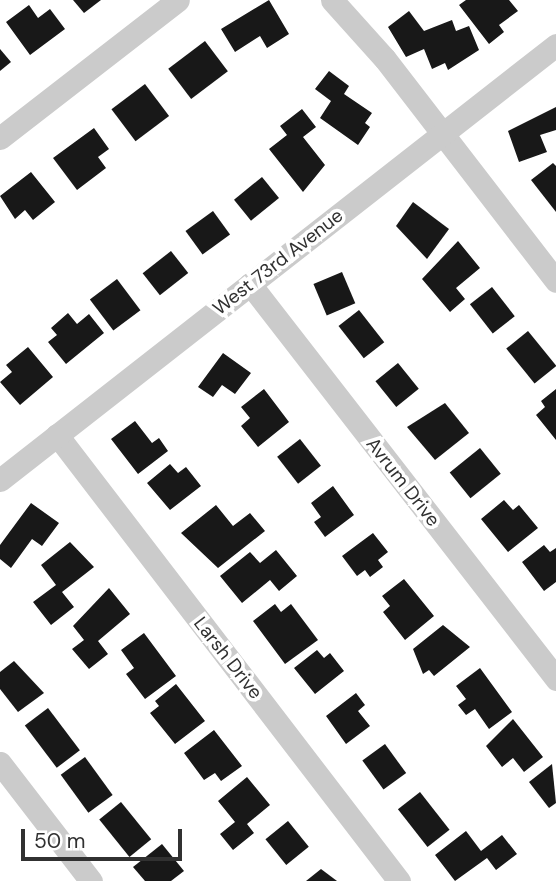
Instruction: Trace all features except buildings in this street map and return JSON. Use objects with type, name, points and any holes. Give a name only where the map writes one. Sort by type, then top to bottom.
[{"type":"street","points":[[0,138],[178,0]]},
{"type":"street","points":[[332,0],[443,133],[556,281]]},
{"type":"street","name":"West 73rd Avenue","points":[[0,480],[556,45]]},
{"type":"street","name":"Avrum Drive","points":[[250,284],[556,679]]},
{"type":"street","name":"Larsh Drive","points":[[57,435],[400,881]]},
{"type":"street","points":[[0,763],[91,881]]}]
